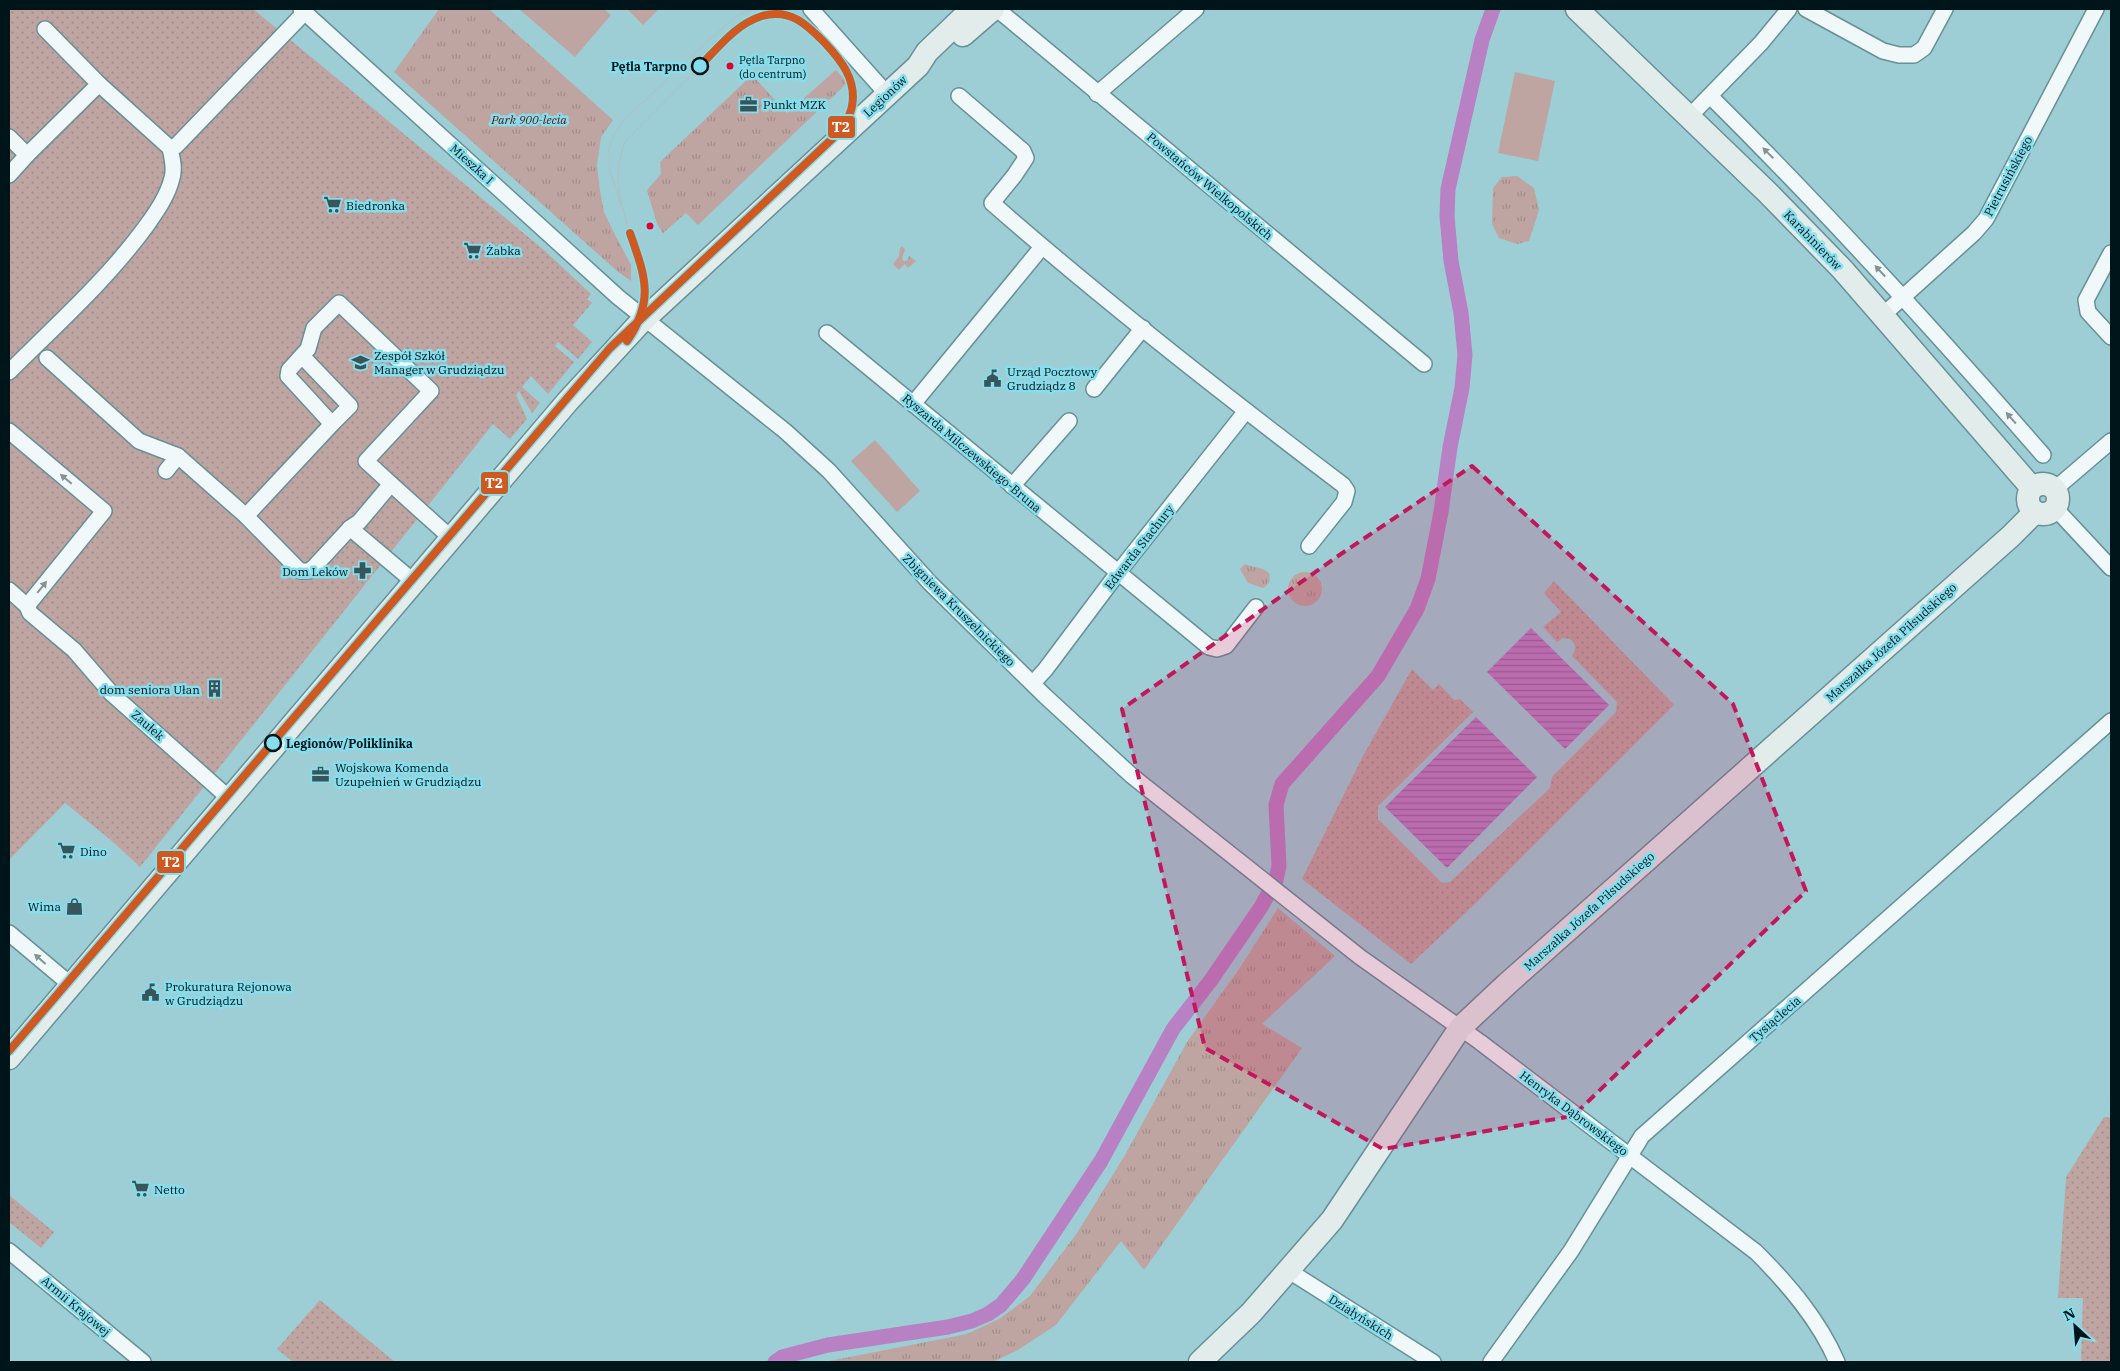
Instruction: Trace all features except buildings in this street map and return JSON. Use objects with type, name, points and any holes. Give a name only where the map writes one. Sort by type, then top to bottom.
[{"type":"main road","name":"Legionów","points":[[9,1058],[590,376],[644,319],[918,66],[927,52],[972,9]]},
{"type":"main road","name":"Legionów","points":[[918,66],[934,60],[995,9]]},
{"type":"main road","name":"Karabinierów","points":[[1577,9],[1768,193],[1842,269],[2032,488],[2028,501],[2048,503]]},
{"type":"main road","name":"Marszałka Józefa Piłsudskiego","points":[[1200,1362],[1251,1313],[1332,1220],[1460,1028],[1507,984],[2048,503]]},
{"type":"street","points":[[811,9],[887,94]]},
{"type":"street","name":"Powstańców Wielkopolskich","points":[[995,9],[1424,364]]},
{"type":"street","points":[[1097,94],[1196,9]]},
{"type":"street","points":[[1689,117],[1761,43],[1789,9]]},
{"type":"street","points":[[1806,9],[1884,51],[1899,56],[1914,55],[1924,48],[1945,9]]},
{"type":"street","name":"Pietrusińskiego","points":[[1883,315],[1974,233],[1986,219],[2096,9]]},
{"type":"street","points":[[170,148],[176,146],[303,10]]},
{"type":"street","name":"Mieszka I","points":[[303,10],[644,319]]},
{"type":"street","points":[[9,372],[93,288],[132,245],[156,212],[168,190],[174,166],[170,148],[99,84],[45,29]]},
{"type":"street","points":[[9,175],[99,84]]},
{"type":"street","points":[[960,96],[1023,150],[1026,158],[992,203],[1042,247],[1246,411],[1343,485],[1347,491],[1344,502],[1309,546]]},
{"type":"street","points":[[1710,96],[1799,184],[1904,297],[2043,455]]},
{"type":"street","points":[[9,136],[27,155]]},
{"type":"street","points":[[913,404],[1042,247]]},
{"type":"street","points":[[2111,253],[2086,300],[2088,312],[2111,337]]},
{"type":"street","points":[[332,424],[288,376],[289,370],[308,349],[314,328],[340,303],[431,391],[366,462],[452,538]]},
{"type":"street","name":"Zbigniewa Kruszelnickiego","points":[[644,319],[785,431],[829,471],[930,582],[1132,776],[1281,894]]},
{"type":"street","points":[[1094,389],[1143,328]]},
{"type":"street","name":"Ryszarda Milczewskiego-Bruna","points":[[827,333],[1209,647],[1217,649],[1226,646],[1256,607]]},
{"type":"street","points":[[246,516],[350,406],[302,356]]},
{"type":"street","points":[[47,358],[140,441],[178,456],[246,516],[300,571],[304,572],[314,567],[350,528],[359,522],[391,484]]},
{"type":"street","name":"Edwarda Stachury","points":[[1033,683],[1246,411]]},
{"type":"street","points":[[1012,486],[1069,421]]},
{"type":"street","points":[[9,431],[104,511],[27,606]]},
{"type":"street","name":"Marszałka Józefa Piłsudskiego","points":[[2048,503],[2111,441]]},
{"type":"street","points":[[166,471],[178,456]]},
{"type":"street","points":[[2048,503],[2111,568]]},
{"type":"street","points":[[350,528],[414,582]]},
{"type":"street","name":"Zaułek","points":[[9,590],[27,606],[30,614],[74,650],[112,694],[230,799]]},
{"type":"street","name":"Tysiąclecia","points":[[1491,1362],[1571,1251],[1642,1136],[2111,721]]},
{"type":"street","name":"Henryka Dąbrowskiego","points":[[1281,894],[1360,957],[1460,1028],[1756,1252],[1777,1273],[1812,1316],[1837,1362]]},
{"type":"street","points":[[9,933],[71,985]]},
{"type":"street","name":"Armii Krajowej","points":[[9,1251],[144,1362]]},
{"type":"street","name":"Działyńskich","points":[[1289,1271],[1433,1362]]},
{"type":"highlighted area","points":[[1472,466],[1733,704],[1806,891],[1573,1116],[1383,1149],[1205,1048],[1122,709],[1338,556]]},
{"type":"green space","points":[[9,9],[253,9],[544,250],[591,294],[587,299],[592,303],[573,325],[592,342],[578,359],[558,342],[555,346],[574,362],[548,394],[531,376],[522,387],[540,403],[532,413],[519,391],[516,395],[527,419],[510,439],[493,424],[140,867],[112,841],[65,803],[9,860]]},
{"type":"green space","name":"Park 900-lecia","points":[[439,9],[489,9],[613,120],[601,137],[597,165],[604,212],[631,265],[631,281],[617,271],[394,72]]},
{"type":"green space","points":[[519,9],[604,9],[611,15],[575,57]]},
{"type":"green space","points":[[627,9],[659,9],[643,25]]},
{"type":"green space","points":[[836,70],[847,83],[698,225],[686,213],[663,233],[657,224],[647,190],[661,174],[660,162],[752,75],[787,113]]},
{"type":"green space","points":[[1515,72],[1555,81],[1538,161],[1498,153]]},
{"type":"green space","points":[[1517,176],[1534,188],[1539,210],[1529,241],[1517,244],[1499,238],[1492,224],[1493,188],[1502,177]]},
{"type":"green space","points":[[902,246],[905,250],[902,257],[903,261],[907,261],[909,256],[916,261],[908,268],[905,264],[899,270],[893,264],[899,256]]},
{"type":"green space","points":[[875,440],[920,491],[897,512],[851,461]]},
{"type":"green space","points":[[1245,564],[1263,569],[1269,573],[1270,580],[1268,584],[1263,588],[1248,583],[1240,569]]},
{"type":"green space","points":[[1305,572],[1317,577],[1322,589],[1317,601],[1305,606],[1293,601],[1288,589],[1293,577]]},
{"type":"green space","points":[[1554,581],[1674,705],[1478,901],[1411,964],[1302,879],[1363,756],[1412,669],[1433,690],[1439,684],[1454,700],[1460,699],[1473,712],[1378,806],[1378,819],[1442,883],[1450,882],[1550,788],[1552,777],[1616,712],[1617,702],[1572,656],[1575,647],[1574,643],[1570,639],[1563,638],[1557,642],[1543,627],[1561,612],[1544,593]]},
{"type":"green space","points":[[1278,908],[1335,956],[1262,1024],[1302,1048],[1144,1270],[1121,1241],[1056,1325],[1018,1350],[993,1362],[824,1362],[967,1334],[999,1319],[1030,1296],[1077,1233],[1125,1155],[1187,1042],[1241,966]]},
{"type":"green space","points":[[2104,1117],[2111,1118],[2111,1362],[2081,1362],[2083,1298],[2058,1298],[2066,1177]]},
{"type":"green space","points":[[9,1195],[54,1232],[41,1248],[9,1222]]},
{"type":"green space","points":[[320,1300],[395,1362],[293,1362],[277,1349]]},
{"type":"shaded area","points":[[1531,628],[1609,705],[1565,749],[1487,672]]},
{"type":"shaded area","points":[[1476,717],[1537,777],[1447,868],[1385,807]]},
{"type":"waterway","points":[[775,1362],[782,1357],[828,1345],[948,1327],[972,1321],[988,1314],[1001,1305],[1023,1279],[1101,1161],[1173,1029],[1211,980],[1261,907],[1276,880],[1279,866],[1276,805],[1282,784],[1378,676],[1417,609],[1428,579],[1462,388],[1465,355],[1461,313],[1451,261],[1447,216],[1448,189],[1482,40],[1493,9]]},
{"type":"tram line","points":[[621,205],[609,168],[609,149],[613,136],[625,119],[697,51],[736,16],[752,9]]},
{"type":"tram line","points":[[777,9],[795,15],[810,26]]},
{"type":"tram line","points":[[630,233],[623,210],[618,177],[621,154],[625,142],[700,66]]},
{"type":"transit line","name":"T2","points":[[9,1051],[610,348],[833,138],[845,123],[851,110],[852,88],[842,63],[811,29],[789,16],[772,14],[762,16],[744,25],[728,37],[700,66]]},
{"type":"transit line","name":"T2","points":[[627,341],[641,313],[645,288],[640,262],[630,233]]},
{"type":"place","name":"Pętla Tarpno","points":[[700,66]]},
{"type":"place","name":"Pętla Tarpno (do centrum)","points":[[730,66]]},
{"type":"place","name":"Punkt MZK","points":[[749,104]]},
{"type":"place","name":"Biedronka","points":[[332,205]]},
{"type":"place","name":"Żabka","points":[[472,250]]},
{"type":"place","name":"Zespół Szkół Manager w Grudziądzu","points":[[360,362]]},
{"type":"place","name":"Urząd Pocztowy Grudziądz 8","points":[[993,378]]},
{"type":"place","name":"Dom Leków","points":[[362,571]]},
{"type":"place","name":"dom seniora Ułan","points":[[214,689]]},
{"type":"place","name":"Legionów/Poliklinika","points":[[273,743]]},
{"type":"place","name":"Wojskowa Komenda Uzupełnień w Grudziądzu","points":[[321,774]]},
{"type":"place","name":"Dino","points":[[66,851]]},
{"type":"place","name":"Wima","points":[[75,906]]},
{"type":"place","name":"Prokuratura Rejonowa w Grudziądzu","points":[[151,993]]},
{"type":"place","name":"Netto","points":[[140,1189]]}]
